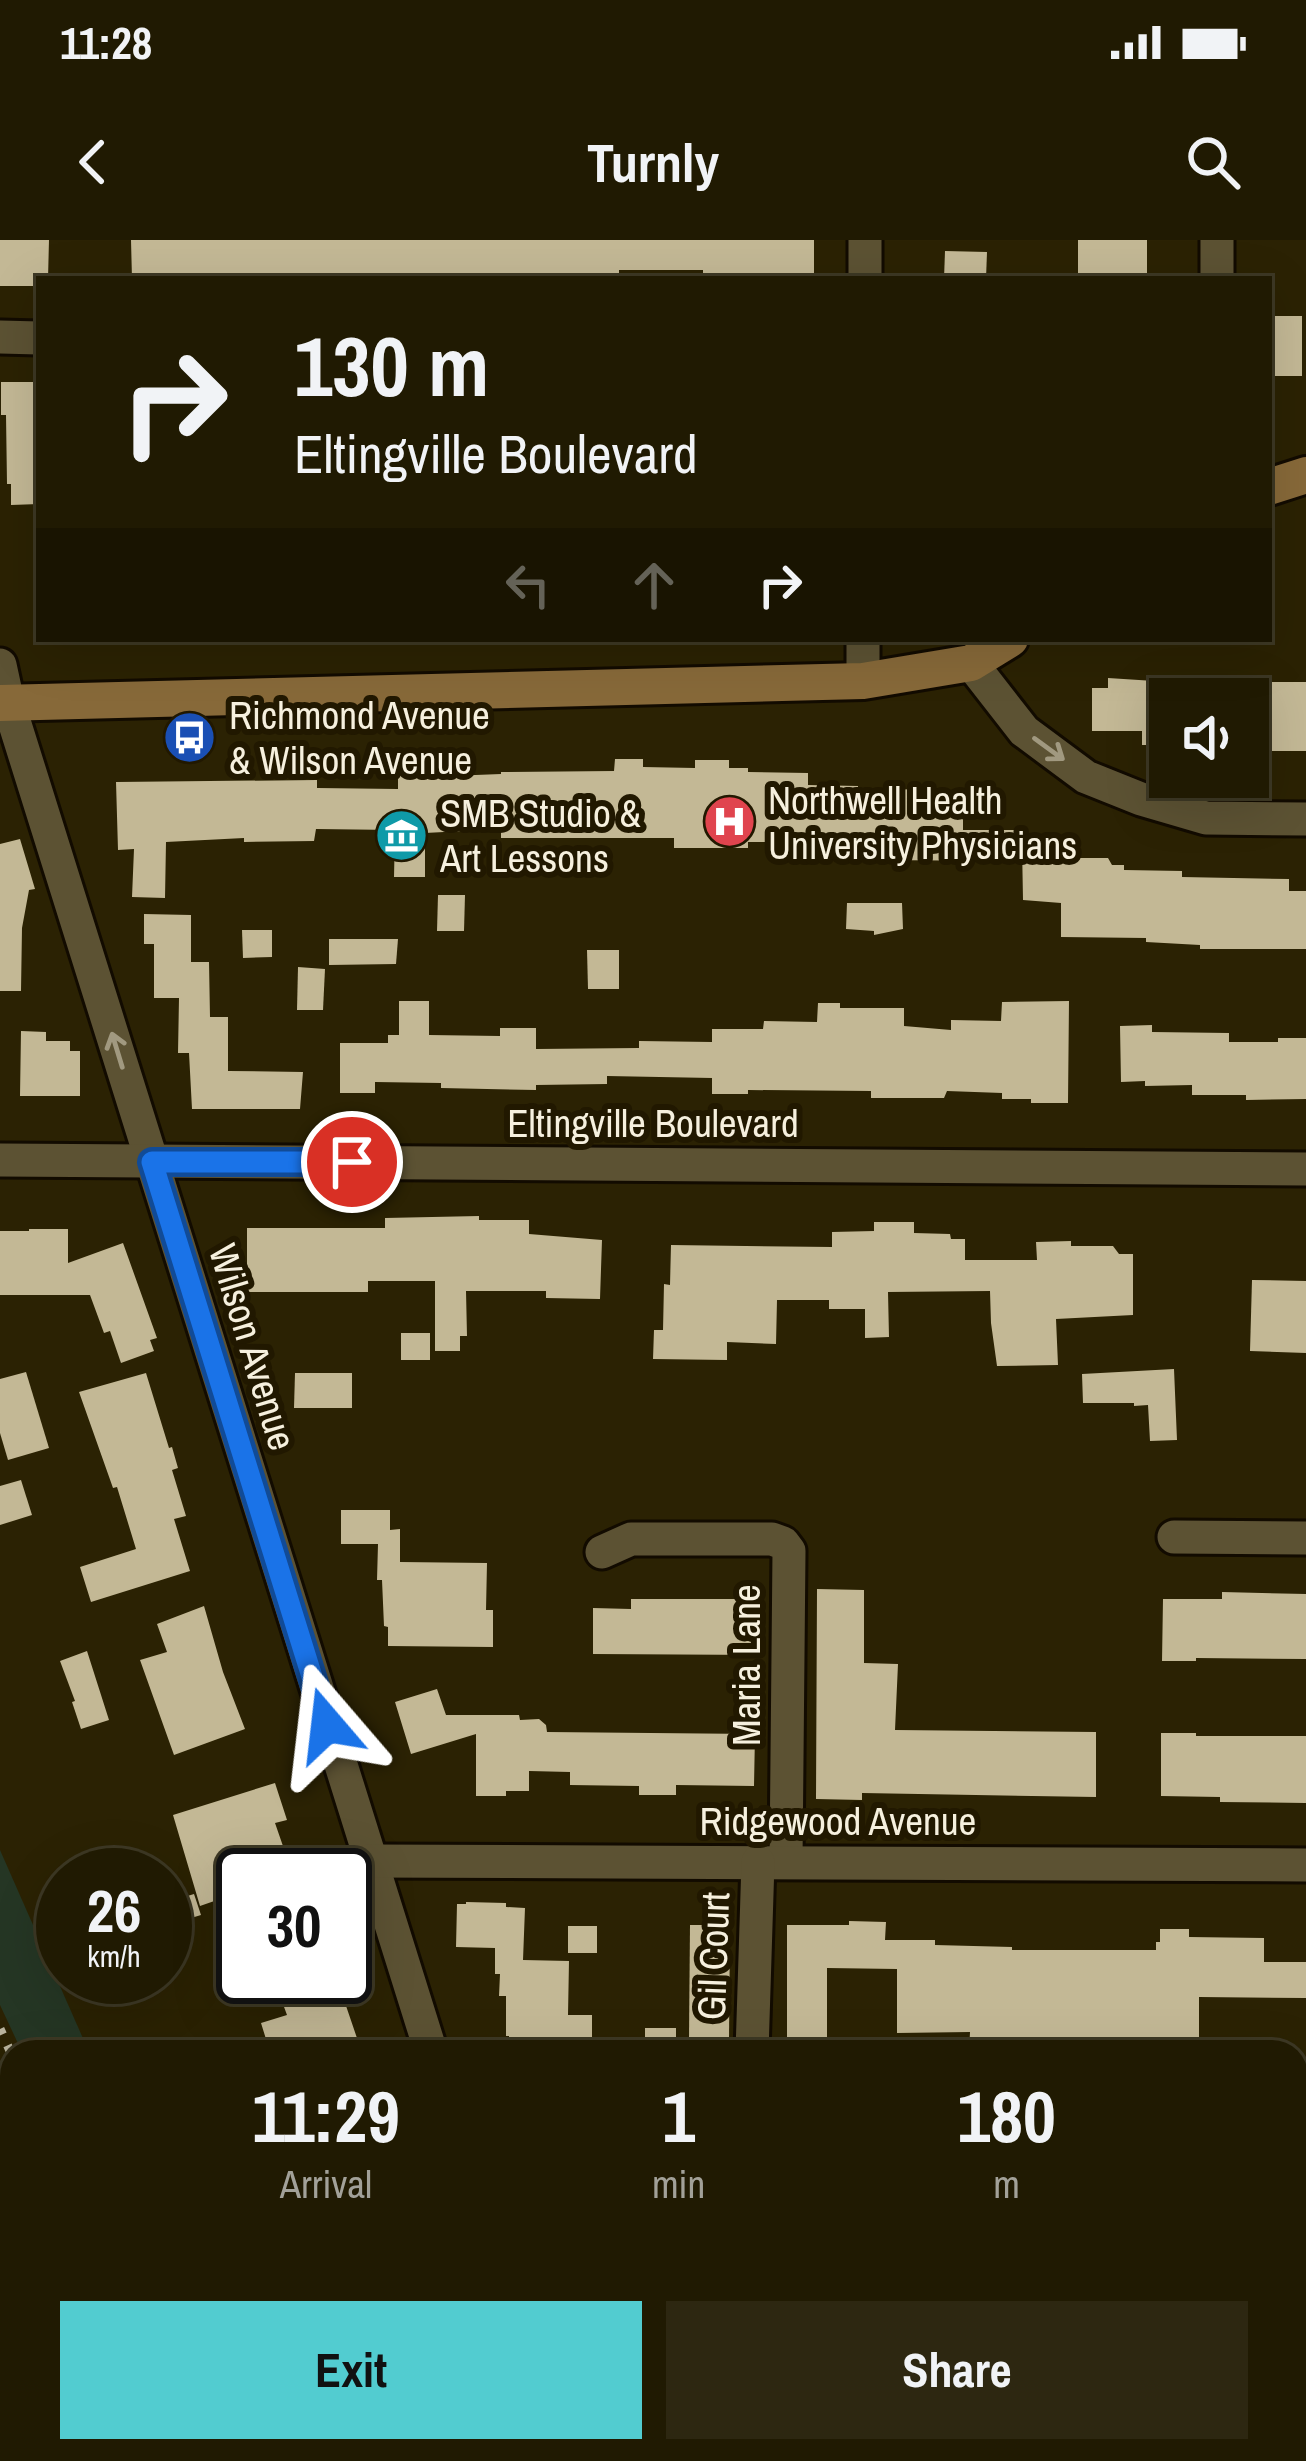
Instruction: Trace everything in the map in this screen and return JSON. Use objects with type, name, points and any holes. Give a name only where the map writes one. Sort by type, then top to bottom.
[{"type":"main road","points":[[1272,486],[1306,475]]},
{"type":"main road","points":[[4,703],[863,681],[971,663],[1005,642]]},
{"type":"street","points":[[865,240],[865,276]]},
{"type":"street","points":[[1217,240],[1217,276]]},
{"type":"street","points":[[0,338],[36,338]]},
{"type":"street","points":[[863,642],[863,681]]},
{"type":"street","points":[[971,663],[1024,731],[1086,777],[1206,818],[1306,819]]},
{"type":"street","name":"Wilson Avenue","points":[[0,665],[4,703],[365,1848]]},
{"type":"street","name":"Eltingville Boulevard","points":[[0,1160],[1306,1169]]},
{"type":"street","points":[[1174,1537],[1306,1538]]},
{"type":"street","name":"Maria Lane","points":[[602,1552],[632,1539],[772,1539],[789,1551],[772,1862]]},
{"type":"street","name":"Ridgewood Avenue","points":[[372,1861],[1306,1865]]},
{"type":"street","name":"Gil Court","points":[[753,2040],[772,1862]]},
{"type":"street","name":"Wilson Avenue","points":[[372,1870],[427,2040]]},
{"type":"green space","points":[[0,1850],[36,1932],[36,2004],[68,2004],[84,2040],[16,2040],[0,2005]]},
{"type":"building","points":[[0,240],[49,240],[48,276],[36,276],[36,286],[0,286]]},
{"type":"building","points":[[131,240],[814,240],[814,276],[619,270],[619,276],[132,276]]},
{"type":"building","points":[[1078,240],[1147,240],[1147,276],[1078,276]]},
{"type":"building","points":[[945,251],[987,252],[986,276],[944,276]]},
{"type":"building","points":[[1272,316],[1302,316],[1302,376],[1272,376]]},
{"type":"building","points":[[1,382],[36,382],[36,504],[11,505],[6,415],[1,415]]},
{"type":"building","points":[[1108,678],[1149,681],[1149,745],[1142,745],[1142,731],[1092,731],[1092,688],[1108,688]]},
{"type":"building","points":[[1269,682],[1306,682],[1306,751],[1269,751]]},
{"type":"building","points":[[615,759],[643,759],[643,767],[695,768],[695,760],[729,760],[729,768],[748,768],[748,772],[808,773],[808,785],[858,786],[858,791],[917,789],[917,809],[963,809],[963,830],[1016,830],[1016,861],[873,860],[873,854],[836,853],[837,842],[674,848],[674,838],[501,838],[501,829],[425,833],[425,877],[394,877],[395,830],[316,829],[314,841],[166,842],[165,898],[132,897],[134,849],[118,850],[116,782],[317,780],[317,788],[398,789],[398,773],[424,773],[424,777],[614,771]]},
{"type":"building","points":[[20,839],[35,889],[29,890],[22,928],[21,991],[0,991],[0,844]]},
{"type":"building","points":[[1022,845],[1057,845],[1056,854],[1065,854],[1065,858],[1108,858],[1112,865],[1124,865],[1124,870],[1182,871],[1182,877],[1289,879],[1289,891],[1306,891],[1306,949],[1200,949],[1200,945],[1146,942],[1146,938],[1061,937],[1061,903],[1023,900]]},
{"type":"building","points":[[438,895],[465,895],[464,931],[437,931]]},
{"type":"building","points":[[847,903],[902,903],[903,929],[874,935],[874,931],[846,929]]},
{"type":"building","points":[[144,914],[191,915],[191,962],[209,962],[210,1017],[228,1017],[228,1071],[303,1072],[300,1109],[192,1109],[189,1053],[178,1053],[179,998],[154,998],[154,944],[144,944]]},
{"type":"building","points":[[242,930],[272,930],[272,957],[243,958]]},
{"type":"building","points":[[329,939],[398,939],[396,964],[329,965]]},
{"type":"building","points":[[587,950],[619,950],[619,989],[588,989]]},
{"type":"building","points":[[298,967],[325,969],[323,1010],[297,1010]]},
{"type":"building","points":[[399,1001],[429,1001],[429,1035],[500,1036],[500,1028],[536,1028],[536,1049],[639,1048],[639,1041],[712,1042],[712,1029],[763,1029],[764,1021],[817,1022],[818,1003],[840,1003],[840,1008],[904,1008],[904,1026],[951,1030],[951,1020],[1001,1021],[1002,1002],[1069,1001],[1068,1103],[1031,1103],[1031,1099],[1002,1099],[1002,1093],[947,1091],[944,1098],[871,1098],[871,1091],[712,1094],[712,1078],[607,1076],[607,1084],[536,1085],[536,1090],[375,1082],[375,1093],[340,1093],[340,1043],[388,1043],[388,1035],[399,1035]]},
{"type":"building","points":[[1152,1025],[1152,1032],[1229,1033],[1229,1042],[1306,1038],[1306,1099],[1246,1100],[1246,1095],[1192,1095],[1192,1085],[1121,1082],[1120,1026]]},
{"type":"building","points":[[21,1031],[46,1032],[46,1041],[70,1041],[70,1051],[80,1051],[80,1096],[20,1096]]},
{"type":"building","points":[[479,1216],[479,1220],[529,1220],[529,1234],[602,1240],[600,1299],[546,1298],[546,1291],[466,1291],[467,1336],[460,1336],[460,1351],[435,1351],[435,1281],[368,1281],[368,1292],[247,1292],[247,1228],[385,1228],[385,1218]]},
{"type":"building","points":[[874,1222],[914,1222],[914,1233],[965,1239],[965,1260],[1037,1260],[1036,1242],[1113,1246],[1119,1254],[1133,1254],[1133,1315],[1056,1319],[1058,1365],[997,1366],[990,1291],[888,1292],[889,1337],[865,1338],[865,1309],[829,1309],[829,1300],[777,1300],[776,1344],[727,1342],[727,1360],[653,1359],[654,1330],[663,1330],[671,1245],[832,1247],[832,1232],[874,1231]]},
{"type":"building","points":[[68,1229],[68,1263],[123,1243],[157,1338],[150,1340],[154,1351],[121,1363],[90,1295],[0,1295],[0,1231]]},
{"type":"building","points":[[1252,1280],[1306,1281],[1306,1353],[1250,1351]]},
{"type":"building","points":[[401,1333],[430,1333],[430,1360],[401,1360]]},
{"type":"building","points":[[1174,1369],[1177,1440],[1150,1441],[1148,1405],[1083,1403],[1082,1374]]},
{"type":"building","points":[[26,1372],[49,1448],[8,1460],[0,1433],[0,1379]]},
{"type":"building","points":[[146,1373],[178,1468],[172,1470],[186,1516],[174,1519],[190,1571],[91,1602],[80,1567],[136,1549],[79,1392]]},
{"type":"building","points":[[295,1373],[352,1373],[352,1408],[294,1408]]},
{"type":"building","points":[[21,1480],[32,1515],[0,1525],[0,1486]]},
{"type":"building","points":[[341,1510],[390,1510],[390,1530],[400,1529],[400,1562],[487,1563],[486,1610],[493,1610],[493,1647],[388,1646],[382,1580],[377,1580],[378,1544],[341,1544]]},
{"type":"building","points":[[817,1589],[864,1590],[864,1663],[898,1664],[895,1730],[1096,1732],[1096,1797],[862,1793],[862,1800],[816,1799]]},
{"type":"building","points":[[1222,1592],[1306,1594],[1306,1659],[1162,1661],[1163,1599],[1222,1599]]},
{"type":"building","points":[[631,1599],[764,1599],[763,1655],[593,1654],[593,1608],[631,1609]]},
{"type":"building","points":[[204,1606],[245,1729],[174,1755],[140,1660],[167,1652],[157,1624]]},
{"type":"building","points":[[87,1651],[109,1720],[81,1729],[60,1661]]},
{"type":"building","points":[[437,1689],[446,1715],[519,1715],[520,1720],[539,1719],[547,1732],[755,1734],[754,1786],[676,1785],[676,1795],[639,1795],[639,1786],[570,1785],[570,1772],[529,1771],[529,1791],[476,1796],[476,1734],[411,1754],[395,1702]]},
{"type":"building","points":[[1161,1733],[1306,1736],[1306,1803],[1161,1796]]},
{"type":"building","points":[[275,1783],[287,1820],[275,1823],[284,1848],[216,1848],[216,1900],[200,1906],[192,1879],[192,1848],[183,1848],[173,1815]]},
{"type":"building","points":[[192,1895],[201,1915],[192,1918]]},
{"type":"building","points":[[506,1903],[506,1907],[525,1908],[523,1960],[569,1961],[568,2015],[592,2015],[592,2040],[509,2040],[506,1996],[499,1996],[500,1974],[495,1974],[495,1948],[456,1947],[457,1904]]},
{"type":"building","points":[[849,1921],[886,1922],[885,1940],[935,1940],[935,1945],[1012,1950],[1156,1950],[1160,1929],[1189,1929],[1189,1937],[1264,1938],[1264,1962],[1306,1962],[1306,1998],[1199,1997],[1199,2040],[970,2040],[970,2032],[897,2033],[897,1969],[827,1968],[827,2040],[787,2040],[787,1925],[849,1925]]},
{"type":"building","points":[[690,1925],[730,1925],[729,2040],[689,2039]]},
{"type":"building","points":[[568,1926],[597,1926],[597,1953],[568,1953]]},
{"type":"building","points":[[283,2004],[345,2004],[358,2040],[266,2040],[261,2023],[287,2015]]},
{"type":"building","points":[[645,2028],[676,2028],[676,2040],[645,2040]]},
{"type":"railway","points":[[0,2029],[5,2040]]},
{"type":"place","name":"Richmond Avenue & Wilson Avenue","points":[[190,737]]},
{"type":"place","name":"Northwell Health University Physicians","points":[[729,822]]},
{"type":"place","name":"SMB Studio & Art Lessons","points":[[401,835]]},
{"type":"route","points":[[327,1725],[152,1162],[352,1162]]}]
